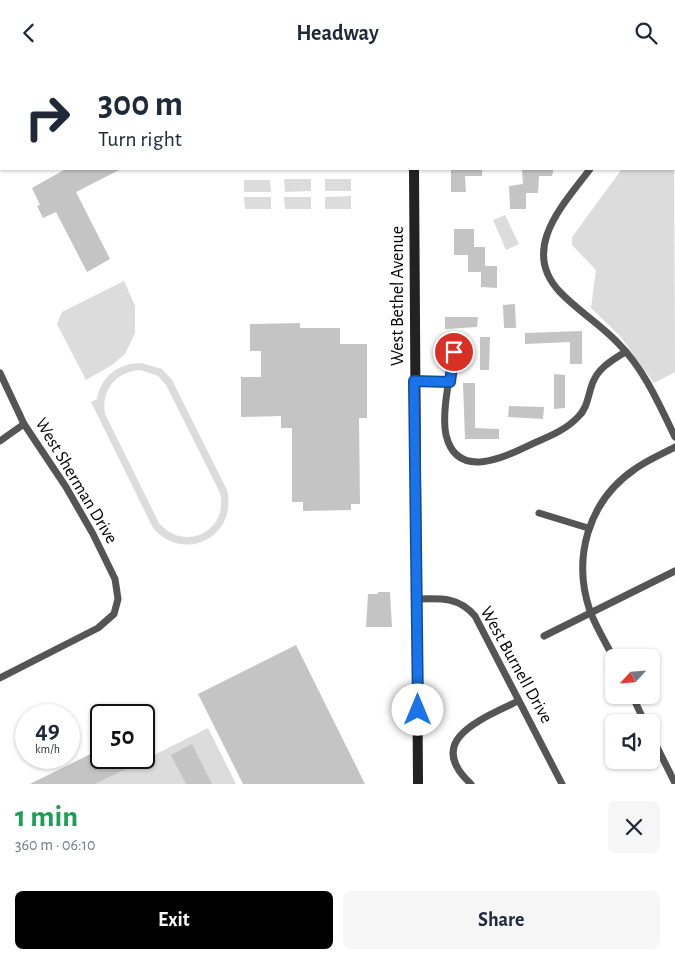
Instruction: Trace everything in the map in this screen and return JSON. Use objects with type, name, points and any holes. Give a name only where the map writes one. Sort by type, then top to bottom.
[{"type":"main road","name":"West Bethel Avenue","points":[[414,170],[418,784]]},
{"type":"street","points":[[589,170],[552,221],[544,243],[544,259],[551,279],[560,292],[599,325],[626,352],[645,379],[675,437]]},
{"type":"street","points":[[454,348],[445,425],[450,445],[468,461],[488,462],[552,435],[577,419],[585,407],[593,381],[601,369],[626,352]]},
{"type":"street","name":"West Sherman Drive","points":[[0,373],[24,424],[66,487],[93,534],[115,579],[118,591],[116,607],[110,618],[98,628],[0,678]]},
{"type":"street","points":[[414,381],[450,382]]},
{"type":"street","points":[[0,441],[24,424]]},
{"type":"street","points":[[609,649],[591,612],[585,593],[582,570],[588,528],[607,495],[624,477],[647,461],[675,447]]},
{"type":"street","points":[[539,513],[588,528]]},
{"type":"street","points":[[544,636],[675,571]]},
{"type":"street","name":"West Burnell Drive","points":[[418,599],[443,598],[460,603],[468,608],[479,623],[562,784]]},
{"type":"street","points":[[471,784],[456,764],[456,743],[461,734],[471,725],[518,701]]},
{"type":"street","points":[[660,753],[675,783]]},
{"type":"shaded area","points":[[621,170],[674,170],[675,372],[654,383],[620,336],[591,308],[596,270],[572,245],[572,237]]},
{"type":"shaded area","points":[[284,179],[311,179],[311,191],[285,192]]},
{"type":"shaded area","points":[[325,179],[351,179],[351,191],[325,191]]},
{"type":"shaded area","points":[[244,180],[270,180],[271,192],[244,192]]},
{"type":"shaded area","points":[[351,196],[351,209],[325,209],[325,197]]},
{"type":"shaded area","points":[[244,197],[271,197],[271,209],[245,209]]},
{"type":"shaded area","points":[[284,197],[311,197],[311,209],[285,209]]},
{"type":"shaded area","points":[[505,215],[519,244],[506,250],[493,220]]},
{"type":"shaded area","points":[[124,281],[135,306],[135,333],[125,354],[112,365],[86,380],[57,324],[62,312]]},
{"type":"shaded area","points":[[141,363],[162,369],[172,380],[227,490],[228,507],[224,521],[217,532],[206,540],[193,544],[179,544],[166,539],[153,528],[91,402],[97,399],[102,384],[112,372],[125,365]],"holes":[[[141,370],[158,376],[166,385],[220,493],[221,506],[218,518],[212,527],[192,537],[169,532],[159,523],[105,414],[105,397],[112,383],[118,378],[132,371]]]},
{"type":"shaded area","points":[[208,728],[236,784],[30,784],[60,769],[80,769],[80,759],[90,754],[90,769],[155,769],[155,754]]},
{"type":"building","points":[[64,170],[119,170],[76,192],[110,259],[87,272],[56,212],[43,218],[37,206],[40,205],[32,188]]},
{"type":"building","points":[[451,170],[482,170],[482,176],[465,176],[466,192],[451,192]]},
{"type":"building","points":[[522,170],[553,170],[552,176],[539,176],[538,193],[526,193],[526,209],[510,209],[509,186],[523,184]]},
{"type":"building","points":[[454,229],[474,229],[474,247],[485,247],[485,266],[497,266],[497,288],[481,287],[481,272],[468,272],[468,255],[454,255]]},
{"type":"building","points":[[515,304],[516,328],[504,328],[503,305]]},
{"type":"building","points":[[445,317],[478,317],[477,327],[445,329]]},
{"type":"building","points":[[300,323],[300,328],[340,328],[340,344],[367,344],[367,418],[359,418],[360,504],[351,504],[351,510],[303,511],[303,502],[292,502],[292,428],[281,428],[281,416],[241,417],[241,377],[261,377],[261,351],[250,351],[250,324]]},
{"type":"building","points":[[582,331],[582,364],[570,364],[570,342],[525,344],[525,333]]},
{"type":"building","points":[[480,337],[490,337],[489,370],[480,370]]},
{"type":"building","points":[[554,374],[565,375],[565,408],[554,409]]},
{"type":"building","points":[[463,383],[475,383],[475,428],[499,429],[499,439],[465,439]]},
{"type":"building","points":[[509,406],[544,407],[543,419],[508,417]]},
{"type":"building","points":[[378,592],[390,592],[392,627],[366,627],[368,594],[378,594]]},
{"type":"building","points":[[296,645],[365,784],[243,784],[198,694]]},
{"type":"building","points":[[192,744],[212,784],[186,784],[171,755]]},
{"type":"building","points":[[90,754],[90,769],[126,769],[95,784],[30,784],[60,769],[80,769],[80,759]]},
{"type":"route","points":[[418,710],[414,381],[450,382],[454,352]]}]
